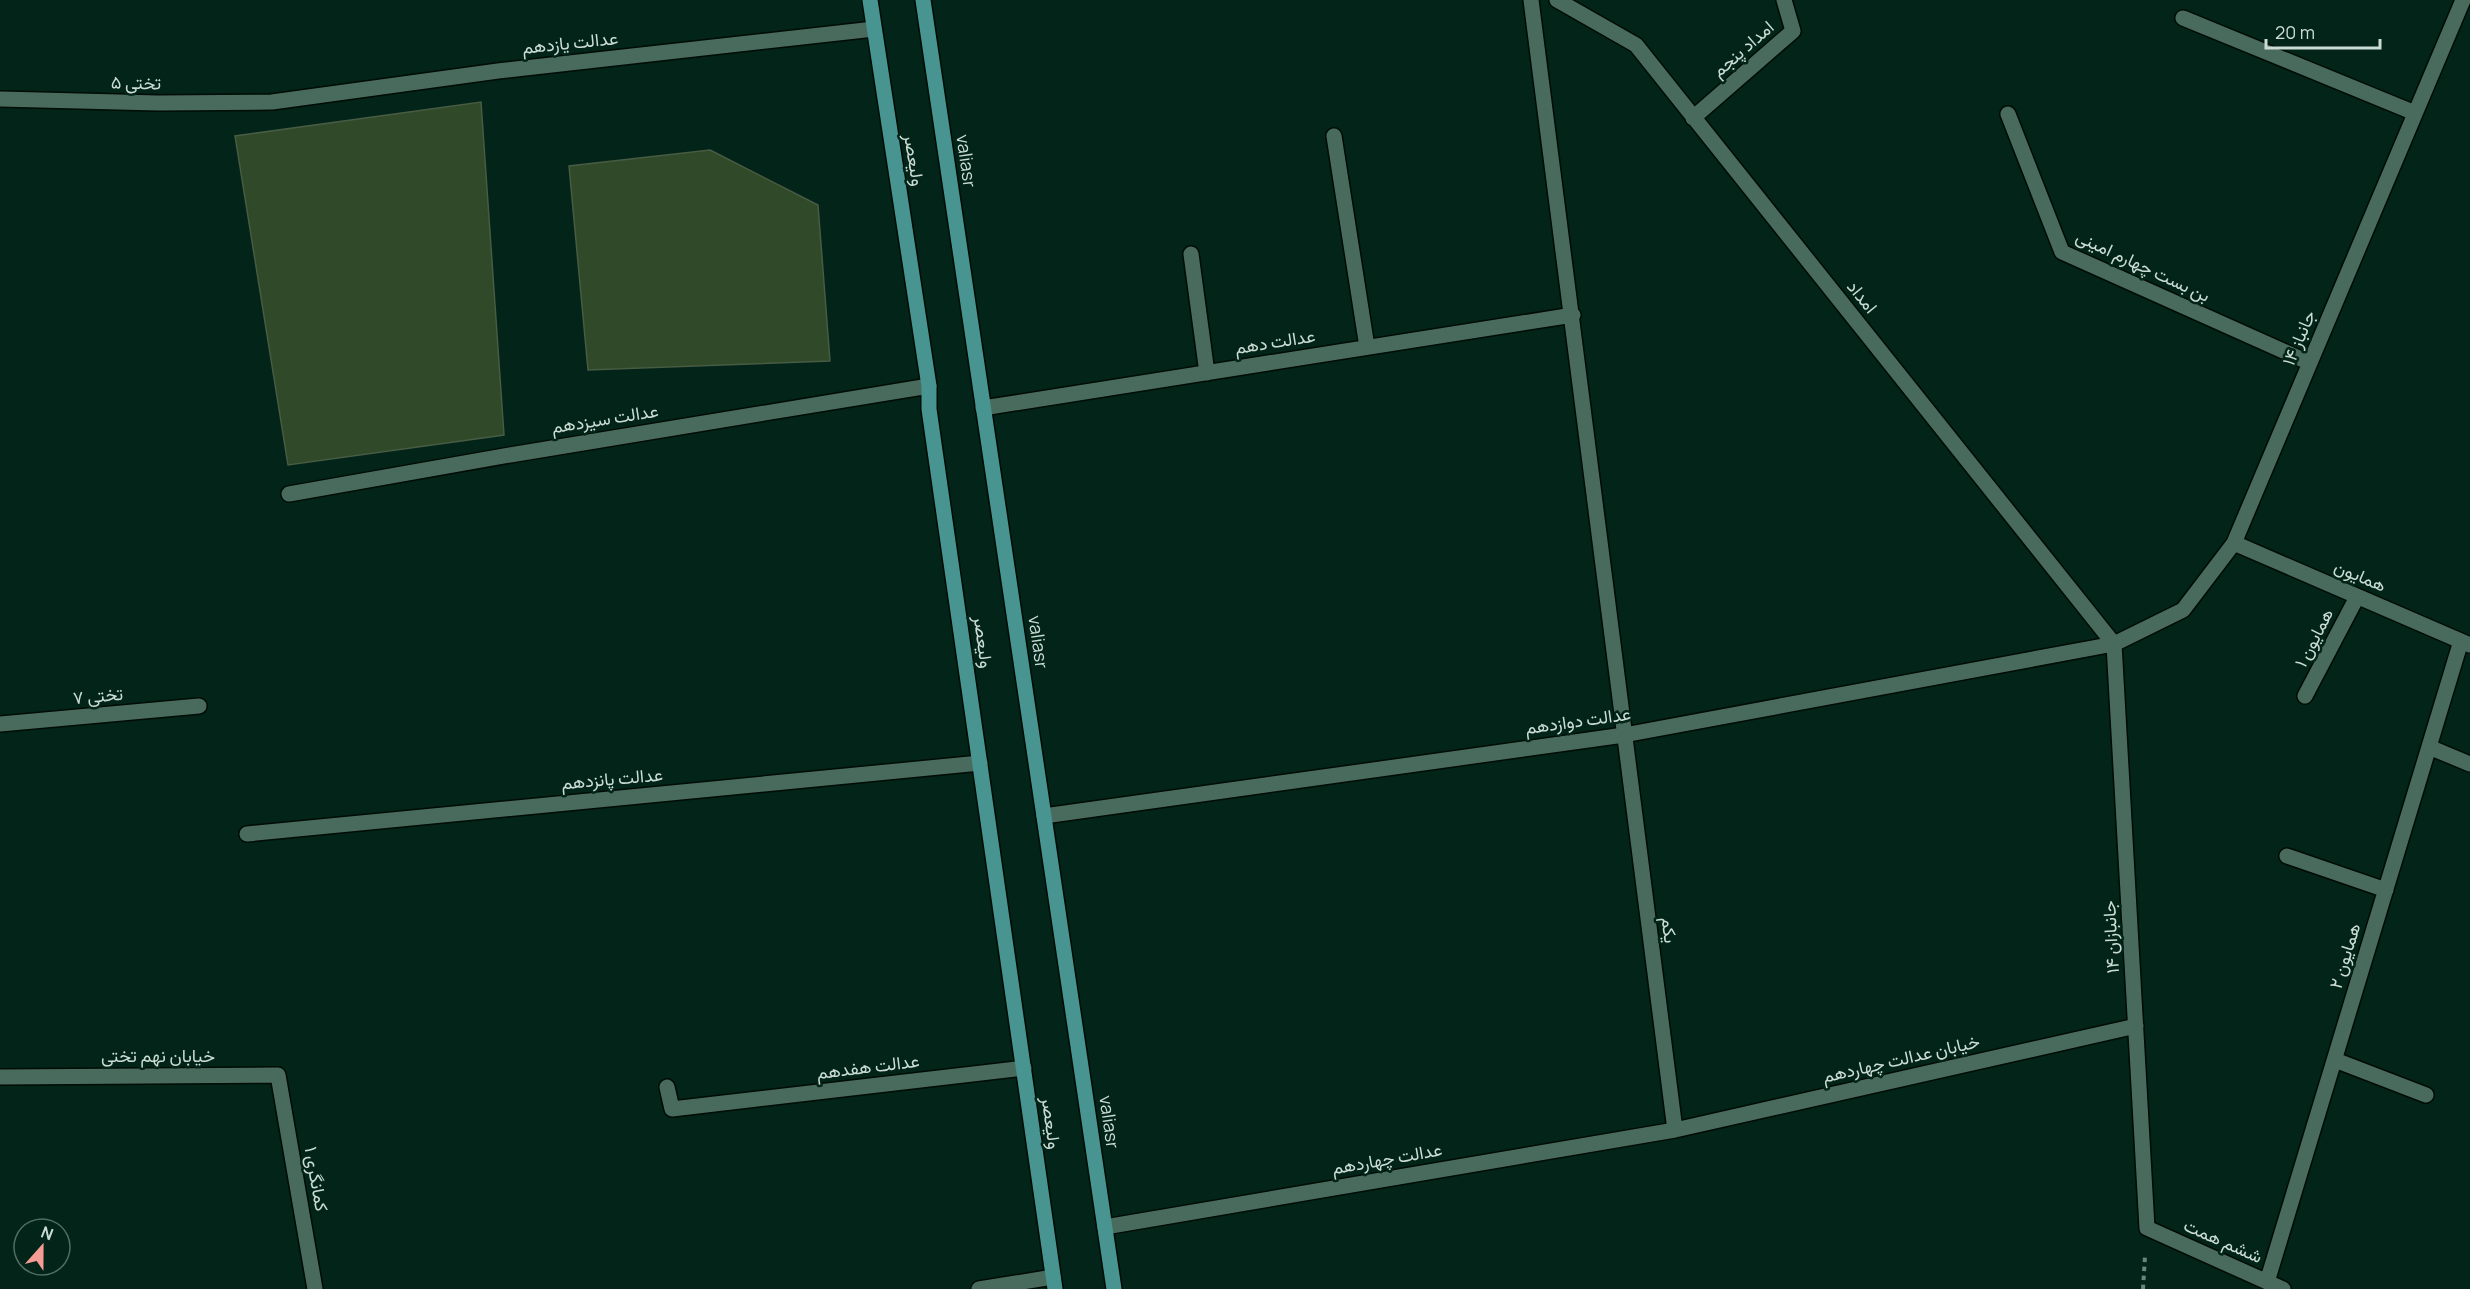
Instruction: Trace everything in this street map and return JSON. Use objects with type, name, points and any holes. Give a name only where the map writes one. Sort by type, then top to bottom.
[{"type":"main road","name":"ولیعصر","points":[[870,0],[929,386],[929,409],[1054,1283]]},
{"type":"main road","name":"valiasr","points":[[923,0],[1114,1289]]},
{"type":"street","name":"یکم","points":[[1531,0],[1573,315],[1675,1130]]},
{"type":"street","name":"امداد","points":[[1557,0],[1636,45],[2114,644]]},
{"type":"street","name":"امداد پنجم","points":[[1694,117],[1793,31],[1784,0]]},
{"type":"street","name":"جانباز ۱۴","points":[[2114,644],[2183,610],[2234,543],[2463,0]]},
{"type":"street","points":[[2183,18],[2415,114]]},
{"type":"street","name":"عدالت یازدهم","points":[[272,102],[498,71],[874,29]]},
{"type":"street","name":"۵ تختی","points":[[0,99],[158,103],[272,102]]},
{"type":"street","name":"بن بست چهارم امینی","points":[[2008,114],[2062,252],[2310,363]]},
{"type":"street","points":[[1334,136],[1367,347]]},
{"type":"street","points":[[1191,254],[1206,373]]},
{"type":"street","name":"عدالت دهم","points":[[983,408],[1573,315]]},
{"type":"street","name":"عدالت سیزدهم","points":[[289,494],[510,454],[929,386]]},
{"type":"street","name":"همایون","points":[[2234,543],[2466,643]]},
{"type":"street","name":"۱ همایون","points":[[2305,696],[2357,597]]},
{"type":"street","name":"۲ همایون","points":[[2267,1282],[2429,747],[2466,643]]},
{"type":"street","name":"عدالت دوازدهم","points":[[1044,816],[1624,735],[2114,644]]},
{"type":"street","name":"جانبازان ۱۴","points":[[2114,644],[2147,1228]]},
{"type":"street","name":"تختی ۷","points":[[0,724],[199,706]]},
{"type":"street","points":[[2429,747],[2470,764]]},
{"type":"street","name":"عدالت پانزدهم","points":[[247,834],[980,763]]},
{"type":"street","points":[[2288,856],[2386,890]]},
{"type":"street","name":"خیابان عدالت چهاردهم","points":[[1675,1130],[2136,1026]]},
{"type":"street","points":[[2335,1060],[2426,1095]]},
{"type":"street","name":"عدالت هفدهم","points":[[667,1087],[672,1109],[1024,1068]]},
{"type":"street","name":"خیابان نهم تختی","points":[[0,1077],[278,1075]]},
{"type":"street","name":"۱ کمانگری","points":[[278,1075],[315,1289]]},
{"type":"street","name":"عدالت چهاردهم","points":[[1105,1227],[1675,1130]]},
{"type":"street","name":"ششم همت","points":[[2147,1228],[2283,1289]]},
{"type":"street","points":[[979,1289],[1054,1283]]},
{"type":"building","points":[[481,102],[504,435],[288,465],[235,136]]},
{"type":"building","points":[[710,150],[818,205],[830,361],[588,370],[569,166]]}]
